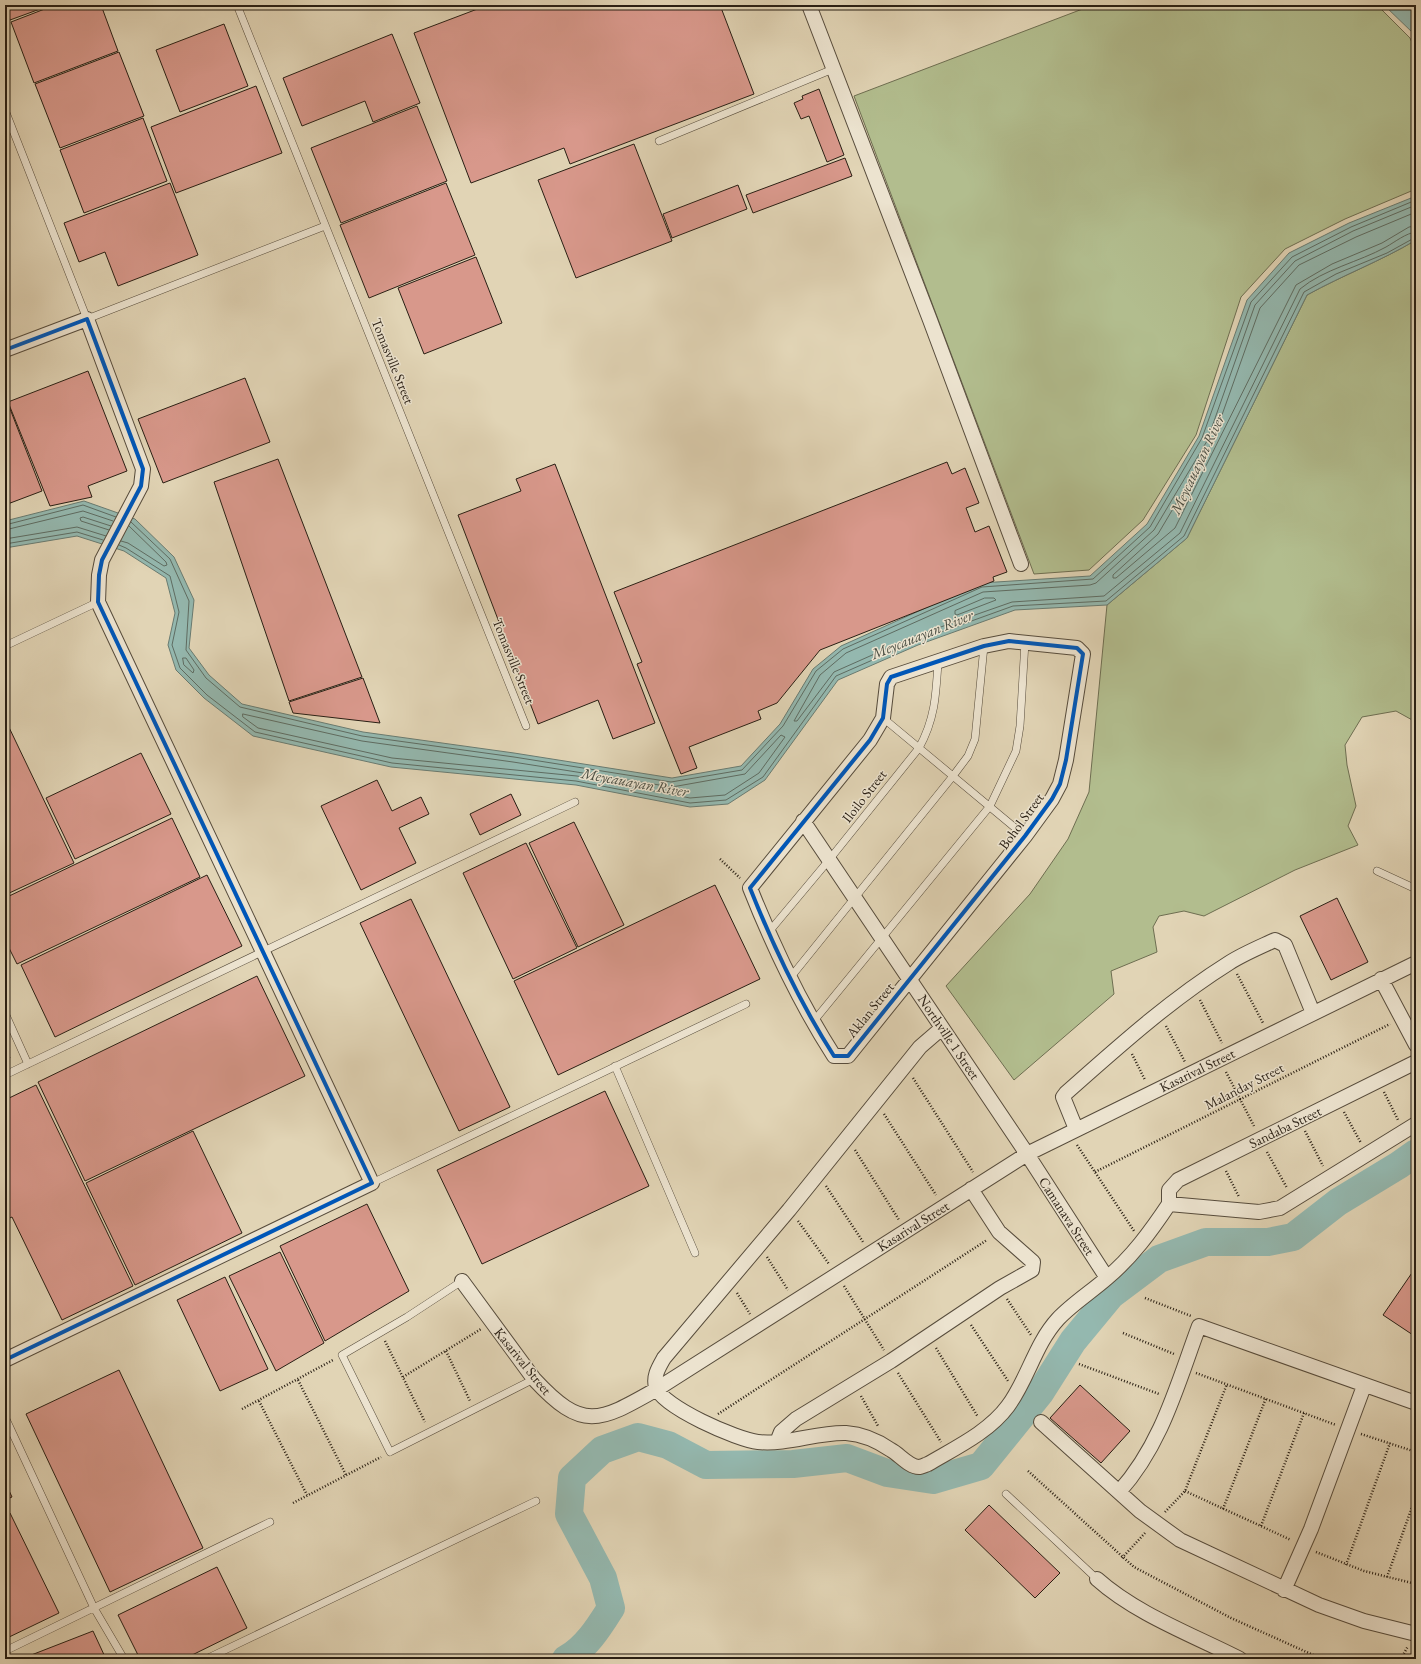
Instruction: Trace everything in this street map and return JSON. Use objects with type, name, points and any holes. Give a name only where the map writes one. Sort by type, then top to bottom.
[{"type":"street","points":[[809,5],[930,320],[1021,564]]},
{"type":"street","points":[[5,350],[87,319],[143,468],[141,486],[102,560],[99,575],[98,602],[372,1183],[5,1360]]},
{"type":"street","points":[[812,1022],[768,933],[750,888],[870,740],[883,718],[887,684],[891,677],[984,646],[1009,641],[1025,642]]},
{"type":"street","name":"Bohol Street","points":[[910,979],[1025,836],[1052,799],[1060,784],[1066,760],[1083,654],[1077,648],[1025,642]]},
{"type":"street","name":"Northville 1 Street","points":[[803,821],[1027,1154]]},
{"type":"street","points":[[1073,1130],[1063,1097],[1066,1093],[1159,1013],[1193,987],[1230,962],[1276,940],[1281,941],[1285,945],[1314,1013]]},
{"type":"street","name":"Kasarival Street","points":[[462,1281],[534,1379],[563,1407],[576,1414],[590,1417],[611,1413],[657,1389],[905,1230],[1027,1154],[1073,1130],[1416,963]]},
{"type":"street","name":"Aklan Street","points":[[812,1022],[834,1056],[848,1056],[910,979]]},
{"type":"street","points":[[1381,980],[1416,1045]]},
{"type":"street","points":[[942,1028],[920,1047],[789,1210],[664,1358],[655,1379],[657,1389],[676,1406],[704,1422],[739,1438],[759,1442],[776,1442],[846,1433],[862,1436],[891,1450],[911,1465],[919,1467],[948,1452],[985,1428],[1003,1414],[1016,1393],[1038,1347],[1049,1330],[1058,1319],[1107,1278],[1142,1243],[1169,1204],[1269,1211],[1293,1201],[1410,1128]]},
{"type":"street","name":"Sandaba Street","points":[[1169,1204],[1169,1190],[1178,1180],[1416,1062]]},
{"type":"street","name":"Camanava Street","points":[[1027,1154],[1107,1278]]},
{"type":"street","points":[[776,1442],[786,1426],[891,1361],[1000,1288],[1032,1270],[1033,1262],[999,1232],[975,1186]]},
{"type":"street","points":[[1120,1492],[1142,1464],[1151,1449],[1172,1399],[1199,1326],[1364,1386],[1416,1403]]},
{"type":"street","points":[[1284,1590],[1304,1546],[1364,1386]]},
{"type":"street","points":[[1041,1422],[1155,1523],[1198,1550],[1284,1590],[1341,1614],[1416,1634]]},
{"type":"street","points":[[1097,1579],[1115,1595],[1134,1607],[1240,1659]]},
{"type":"lane","name":"Tomasville Street","points":[[237,5],[526,726]]},
{"type":"lane","points":[[659,140],[833,69]]},
{"type":"lane","points":[[5,110],[87,319],[325,226]]},
{"type":"lane","points":[[5,646],[98,602]]},
{"type":"lane","points":[[812,1022],[990,806],[1016,751],[1020,726],[1025,642]]},
{"type":"lane","points":[[790,978],[968,756],[975,739],[984,646]]},
{"type":"lane","name":"Iloilo Street","points":[[768,933],[919,748],[933,717],[938,662]]},
{"type":"lane","points":[[883,718],[1025,836]]},
{"type":"lane","points":[[5,1075],[575,802]]},
{"type":"lane","points":[[1377,871],[1416,889]]},
{"type":"lane","points":[[372,1183],[746,1004]]},
{"type":"lane","points":[[5,1013],[28,1064]]},
{"type":"lane","points":[[615,1066],[695,1253]]},
{"type":"lane","points":[[462,1281],[381,1333],[342,1355],[390,1452],[429,1430],[534,1379]]},
{"type":"lane","points":[[5,1417],[94,1608],[124,1659]]},
{"type":"lane","points":[[1006,1494],[1097,1579]]},
{"type":"lane","points":[[206,1659],[536,1501]]},
{"type":"lane","points":[[5,1651],[270,1522]]},
{"type":"path","points":[[720,859],[750,888]]},
{"type":"path","points":[[1230,962],[1269,1035]]},
{"type":"path","points":[[1193,987],[1224,1057],[1240,1099],[1293,1201]]},
{"type":"path","points":[[1159,1013],[1190,1074]]},
{"type":"path","points":[[1125,1042],[1151,1092]]},
{"type":"path","points":[[905,1066],[975,1186]]},
{"type":"path","points":[[1378,1081],[1410,1128]]},
{"type":"path","points":[[877,1101],[943,1206]]},
{"type":"path","points":[[1339,1101],[1367,1155]]},
{"type":"path","points":[[1299,1120],[1330,1178]]},
{"type":"path","points":[[1073,1130],[1095,1172],[1142,1243]]},
{"type":"path","points":[[847,1137],[905,1230]]},
{"type":"path","points":[[1220,1160],[1246,1210]]},
{"type":"path","points":[[818,1173],[870,1253]]},
{"type":"path","points":[[789,1210],[837,1274],[948,1452]]},
{"type":"path","points":[[704,1422],[999,1232]]},
{"type":"path","points":[[759,1245],[795,1301]]},
{"type":"path","points":[[729,1280],[757,1325]]},
{"type":"path","points":[[1000,1288],[1038,1347]]},
{"type":"path","points":[[1145,1298],[1189,1315],[1199,1326]]},
{"type":"path","points":[[963,1313],[1016,1393]]},
{"type":"path","points":[[403,1377],[492,1322]]},
{"type":"path","points":[[381,1333],[429,1430]]},
{"type":"path","points":[[1123,1333],[1227,1384],[1348,1429],[1416,1452]]},
{"type":"path","points":[[928,1336],[985,1428]]},
{"type":"path","points":[[446,1351],[474,1409]]},
{"type":"path","points":[[242,1410],[342,1355]]},
{"type":"path","points":[[1079,1364],[1172,1399]]},
{"type":"path","points":[[298,1380],[346,1475]]},
{"type":"path","points":[[854,1384],[891,1450]]},
{"type":"path","points":[[1122,1558],[1185,1491],[1227,1384]]},
{"type":"path","points":[[1223,1509],[1266,1398]]},
{"type":"path","points":[[259,1401],[307,1495]]},
{"type":"path","points":[[1261,1526],[1304,1413]]},
{"type":"path","points":[[1346,1565],[1390,1443]]},
{"type":"path","points":[[293,1503],[390,1452]]},
{"type":"path","points":[[1028,1471],[1122,1558],[1145,1574],[1231,1618],[1322,1659]]},
{"type":"path","points":[[1185,1491],[1346,1565],[1416,1584]]},
{"type":"path","points":[[1387,1577],[1416,1496]]},
{"type":"green space","points":[[1093,5],[1377,5],[1410,38],[1416,52],[1416,189],[1345,219],[1285,249],[1241,297],[1196,435],[1143,520],[1089,570],[1034,574],[854,96]]},
{"type":"green space","points":[[1416,240],[1416,732],[1414,721],[1396,711],[1362,717],[1345,745],[1347,765],[1356,806],[1348,826],[1358,845],[1295,870],[1204,916],[1184,911],[1159,916],[1153,927],[1157,952],[1111,971],[1114,994],[1014,1080],[946,986],[1030,894],[1068,839],[1089,792],[1107,605],[1187,538],[1307,295],[1389,255]]},
{"type":"water","points":[[1384,5],[1416,5],[1416,38],[1414,34]]},
{"type":"water","name":"Meycauayan River","points":[[1416,196],[1416,240],[1389,255],[1307,295],[1187,538],[1107,605],[1015,610],[918,645],[838,680],[765,780],[728,804],[690,807],[576,785],[391,767],[253,736],[204,698],[176,670],[168,645],[175,613],[166,578],[124,551],[77,536],[5,548],[5,521],[84,501],[135,519],[174,557],[194,600],[189,648],[209,675],[242,704],[363,732],[514,753],[672,778],[741,766],[780,724],[813,669],[841,646],[981,583],[1090,576],[1147,524],[1199,436],[1247,300],[1289,253],[1349,223]]},
{"type":"building","points":[[5,5],[51,5],[10,20]]},
{"type":"building","points":[[55,5],[101,5],[118,51],[34,83],[11,22]]},
{"type":"building","points":[[488,5],[720,5],[754,94],[570,164],[564,148],[471,183],[414,33]]},
{"type":"building","points":[[224,24],[248,86],[180,112],[156,50]]},
{"type":"building","points":[[392,34],[420,103],[373,122],[365,101],[302,126],[283,78]]},
{"type":"building","points":[[119,52],[144,116],[60,148],[35,84]]},
{"type":"building","points":[[256,86],[282,153],[176,193],[151,127]]},
{"type":"building","points":[[819,89],[844,155],[827,162],[809,116],[801,119],[794,103],[803,99],[802,96]]},
{"type":"building","points":[[417,106],[447,181],[341,223],[311,148]]},
{"type":"building","points":[[143,118],[167,181],[84,213],[60,150]]},
{"type":"building","points":[[634,144],[672,241],[576,278],[538,180]]},
{"type":"building","points":[[845,158],[852,176],[753,213],[746,195]]},
{"type":"building","points":[[170,183],[198,255],[118,286],[105,252],[79,262],[64,223]]},
{"type":"building","points":[[446,183],[475,255],[369,298],[340,225]]},
{"type":"building","points":[[738,185],[747,209],[672,238],[663,214]]},
{"type":"building","points":[[476,257],[502,323],[424,354],[398,288]]},
{"type":"building","points":[[88,371],[127,471],[88,486],[92,497],[50,506],[8,402]]},
{"type":"building","points":[[245,378],[270,442],[163,483],[138,419]]},
{"type":"building","points":[[5,396],[42,491],[5,505]]},
{"type":"building","points":[[278,459],[362,677],[289,701],[214,482]]},
{"type":"building","points":[[947,462],[952,474],[965,468],[979,503],[966,508],[975,532],[989,526],[1007,572],[993,577],[994,581],[820,650],[777,703],[758,711],[761,719],[689,747],[697,768],[681,774],[637,664],[642,662],[614,592]]},
{"type":"building","points":[[555,464],[655,723],[613,739],[598,700],[538,724],[458,515],[521,491],[516,479]]},
{"type":"building","points":[[363,678],[380,723],[293,713],[289,702]]},
{"type":"building","points":[[5,719],[74,863],[5,895]]},
{"type":"building","points":[[141,753],[171,814],[75,859],[46,798]]},
{"type":"building","points":[[377,780],[392,811],[421,797],[429,814],[399,828],[416,863],[361,890],[321,806]]},
{"type":"building","points":[[511,794],[521,815],[480,835],[470,814]]},
{"type":"building","points":[[172,818],[200,877],[17,964],[5,940],[5,898]]},
{"type":"building","points":[[574,822],[624,925],[578,947],[529,843]]},
{"type":"building","points":[[526,843],[577,948],[513,979],[463,873]]},
{"type":"building","points":[[207,875],[242,946],[55,1037],[21,965]]},
{"type":"building","points":[[715,885],[760,979],[558,1075],[514,981]]},
{"type":"building","points":[[1337,898],[1368,962],[1331,980],[1300,916]]},
{"type":"building","points":[[411,899],[510,1107],[459,1131],[360,923]]},
{"type":"building","points":[[257,976],[305,1076],[85,1181],[38,1082]]},
{"type":"building","points":[[5,1048],[10,1058],[5,1060]]},
{"type":"building","points":[[36,1085],[133,1286],[62,1320],[12,1217],[5,1220],[5,1100]]},
{"type":"building","points":[[605,1091],[649,1186],[482,1264],[437,1170]]},
{"type":"building","points":[[193,1131],[242,1233],[135,1285],[86,1183]]},
{"type":"building","points":[[367,1204],[409,1291],[325,1341],[280,1246]]},
{"type":"building","points":[[280,1252],[324,1343],[276,1371],[229,1276]]},
{"type":"building","points":[[1416,1267],[1416,1337],[1383,1315]]},
{"type":"building","points":[[225,1277],[268,1369],[220,1391],[177,1300]]},
{"type":"building","points":[[119,1370],[203,1548],[110,1592],[26,1414]]},
{"type":"building","points":[[1080,1385],[1130,1431],[1101,1463],[1050,1418]]},
{"type":"building","points":[[5,1482],[12,1497],[5,1500]]},
{"type":"building","points":[[989,1505],[1060,1573],[1035,1598],[965,1530]]},
{"type":"building","points":[[10,1513],[59,1613],[5,1639],[5,1515]]},
{"type":"building","points":[[217,1567],[247,1628],[184,1659],[140,1659],[118,1615]]},
{"type":"building","points":[[93,1631],[106,1659],[21,1659]]},
{"type":"waterway","points":[[566,1659],[586,1643],[597,1630],[611,1608],[603,1578],[569,1514],[572,1478],[602,1450],[638,1437],[668,1445],[706,1465],[793,1464],[847,1458],[887,1473],[933,1480],[981,1466],[1040,1393],[1073,1341],[1111,1295],[1159,1259],[1206,1242],[1268,1242],[1293,1237],[1338,1202],[1416,1153]]},
{"type":"cycle path","points":[[5,350],[87,319],[143,469],[141,486],[102,560],[99,575],[98,602],[372,1183],[5,1360]]},
{"type":"cycle path","points":[[1009,641],[1077,648],[1083,654],[1066,760],[1060,784],[1052,799],[1025,836],[848,1056],[834,1056],[810,1016],[788,974],[750,888],[870,740],[883,718],[887,684],[891,677],[984,646],[1009,641]]}]
